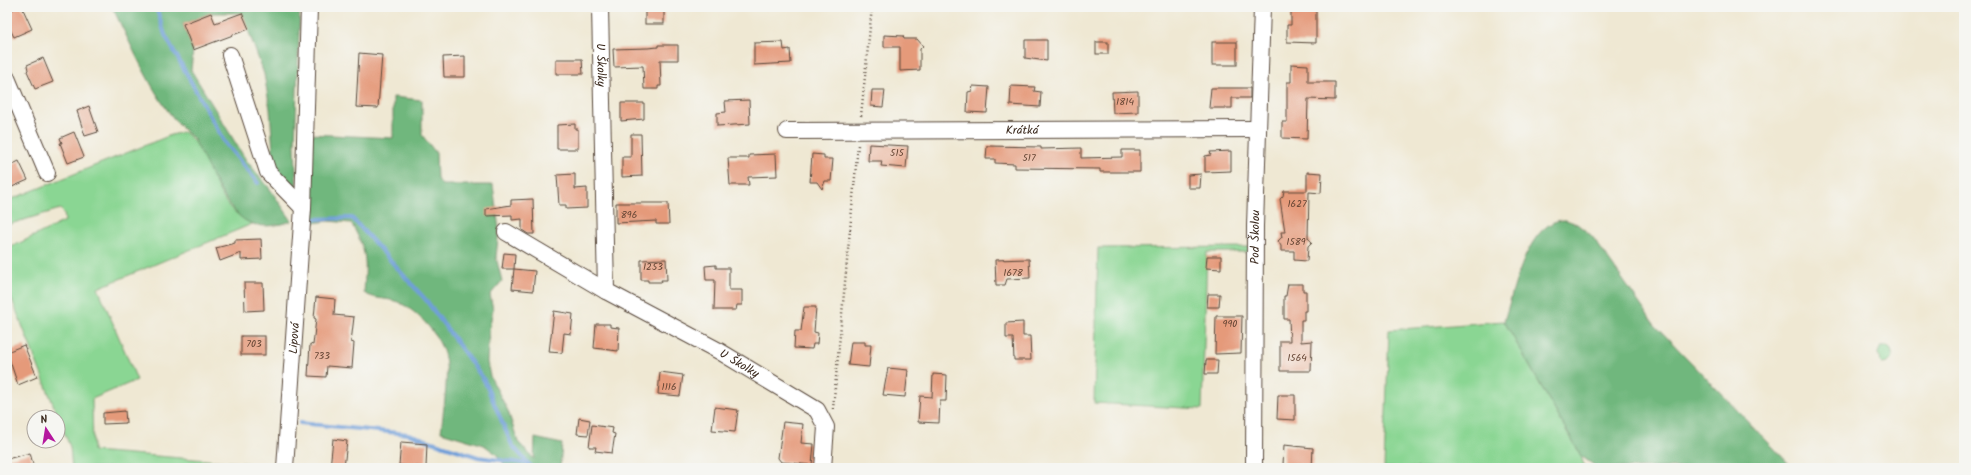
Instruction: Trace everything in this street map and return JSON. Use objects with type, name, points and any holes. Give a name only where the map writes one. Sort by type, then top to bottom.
[{"type":"street","name":"Lipová","points":[[285,468],[303,208],[309,7]]},
{"type":"street","name":"U Školky","points":[[600,7],[606,291]]},
{"type":"street","name":"Pod Školou","points":[[1254,468],[1255,226],[1262,7]]},
{"type":"street","points":[[230,55],[268,172],[303,208]]},
{"type":"street","points":[[7,78],[47,173]]},
{"type":"street","name":"Krátká","points":[[787,131],[1257,129]]},
{"type":"street","name":"U Školky","points":[[506,232],[606,291],[719,351],[817,410],[826,427]]},
{"type":"street","points":[[823,468],[826,427]]},
{"type":"path","points":[[826,427],[832,413],[872,7]]},
{"type":"green space","points":[[112,7],[300,7],[295,145],[297,195],[279,178],[274,166],[270,109],[264,74],[242,13],[211,13],[183,24],[193,50],[191,70],[246,160],[270,189],[292,221],[272,226],[262,226],[253,224],[243,219],[234,211],[218,187],[193,138],[180,126],[169,112],[147,77]]},
{"type":"green space","points":[[393,97],[422,100],[422,135],[436,153],[437,179],[442,185],[493,185],[499,229],[496,257],[502,281],[490,295],[493,309],[489,330],[487,362],[490,376],[508,411],[518,442],[534,459],[535,438],[562,444],[560,468],[507,468],[496,454],[484,445],[441,432],[446,389],[446,364],[441,346],[431,329],[424,321],[402,304],[393,300],[374,297],[364,293],[365,257],[357,233],[351,223],[328,221],[305,224],[310,134],[393,138]]},
{"type":"green space","points":[[184,132],[192,139],[203,156],[228,206],[252,224],[98,288],[137,380],[92,399],[93,451],[269,465],[269,468],[72,468],[70,447],[66,437],[66,409],[55,409],[7,287],[7,249],[65,221],[64,213],[60,209],[7,225],[7,201],[171,135]]},
{"type":"green space","points":[[1558,220],[1566,220],[1577,224],[1592,236],[1654,324],[1793,468],[1598,468],[1581,456],[1504,321],[1516,280],[1535,239],[1544,229],[1554,222]]},
{"type":"green space","points":[[1250,247],[1250,252],[1207,252],[1202,409],[1094,403],[1098,248]]},
{"type":"green space","points":[[1504,321],[1581,456],[1585,468],[1384,468],[1389,330]]},
{"type":"green space","points":[[1881,346],[1887,346],[1891,350],[1893,357],[1888,363],[1882,364],[1880,362],[1878,353]]},
{"type":"building","points":[[18,7],[22,7],[32,29],[14,37],[9,27],[7,12]]},
{"type":"building","points":[[1291,9],[1316,9],[1316,43],[1287,42],[1287,25],[1291,25]]},
{"type":"building","points":[[645,10],[664,10],[664,24],[645,24]]},
{"type":"building","points":[[211,13],[215,23],[242,13],[249,29],[193,50],[183,24]]},
{"type":"building","points":[[884,35],[903,36],[904,39],[917,39],[923,46],[920,49],[920,70],[900,71],[900,47],[884,47]]},
{"type":"building","points":[[1025,40],[1047,40],[1047,61],[1025,58]]},
{"type":"building","points":[[783,42],[784,50],[790,49],[791,63],[754,65],[754,43]]},
{"type":"building","points":[[1096,42],[1108,42],[1108,54],[1096,54]]},
{"type":"building","points":[[1212,42],[1237,42],[1237,65],[1212,65]]},
{"type":"building","points":[[658,45],[678,45],[678,60],[660,60],[661,86],[658,86],[658,89],[644,89],[643,66],[614,67],[613,49],[648,48],[658,47]]},
{"type":"building","points":[[359,53],[382,55],[378,108],[356,107]]},
{"type":"building","points":[[465,56],[465,77],[444,77],[443,57]]},
{"type":"building","points":[[43,58],[53,82],[35,89],[27,71],[27,65]]},
{"type":"building","points":[[556,59],[582,59],[583,74],[556,74]]},
{"type":"building","points":[[1291,64],[1308,65],[1308,82],[1335,82],[1335,100],[1308,99],[1307,139],[1282,138],[1282,122],[1287,122],[1287,82],[1291,82]]},
{"type":"building","points":[[973,86],[989,87],[987,113],[967,112],[968,92],[972,91]]},
{"type":"building","points":[[1011,86],[1035,87],[1034,91],[1041,92],[1040,107],[1010,105]]},
{"type":"building","points":[[1211,88],[1250,88],[1250,98],[1232,98],[1232,108],[1209,108]]},
{"type":"building","points":[[872,90],[885,90],[883,107],[871,106]]},
{"type":"building","points":[[1138,91],[1138,112],[1113,113],[1112,92]]},
{"type":"building","points":[[749,100],[750,124],[717,126],[717,113],[726,112],[725,101]]},
{"type":"building","points":[[621,103],[644,103],[644,119],[621,121]]},
{"type":"building","points":[[89,106],[98,132],[85,136],[77,111]]},
{"type":"building","points":[[575,124],[575,129],[578,129],[578,149],[557,149],[557,125]]},
{"type":"building","points":[[74,132],[84,157],[68,163],[60,143],[62,143],[60,138]]},
{"type":"building","points":[[631,134],[641,134],[642,176],[622,177],[622,157],[631,157]]},
{"type":"building","points":[[869,144],[908,146],[906,168],[881,166],[882,161],[868,161]]},
{"type":"building","points":[[987,146],[1041,147],[1041,149],[1081,148],[1081,158],[1122,157],[1122,150],[1140,150],[1140,172],[1100,172],[1100,169],[1015,168],[1015,164],[995,163],[995,159],[986,159]]},
{"type":"building","points":[[1231,151],[1231,171],[1205,172],[1205,156],[1211,155],[1210,152]]},
{"type":"building","points":[[776,154],[777,176],[748,177],[749,185],[730,185],[728,158],[749,158],[749,155]]},
{"type":"building","points":[[812,154],[824,155],[824,159],[833,159],[831,181],[825,181],[822,189],[817,182],[810,182]]},
{"type":"building","points":[[19,161],[28,180],[12,187],[7,180],[7,167]]},
{"type":"building","points":[[1307,172],[1322,173],[1321,193],[1309,192],[1308,238],[1312,242],[1308,246],[1307,261],[1294,260],[1294,251],[1281,251],[1281,246],[1278,241],[1282,237],[1281,232],[1285,232],[1280,199],[1283,196],[1284,191],[1307,191]]},
{"type":"building","points":[[575,174],[575,189],[587,188],[587,208],[566,209],[566,205],[559,205],[557,175]]},
{"type":"building","points":[[1201,174],[1200,188],[1188,188],[1188,175]]},
{"type":"building","points":[[533,199],[534,234],[528,234],[522,230],[522,219],[512,220],[512,215],[486,216],[486,209],[511,205],[511,200]]},
{"type":"building","points":[[616,203],[668,203],[669,224],[656,224],[656,221],[616,223]]},
{"type":"building","points":[[261,239],[262,259],[241,260],[241,253],[220,261],[216,248],[235,243],[235,240]]},
{"type":"building","points":[[504,253],[515,254],[514,269],[502,269]]},
{"type":"building","points":[[1207,256],[1221,256],[1221,269],[1206,268]]},
{"type":"building","points":[[666,259],[667,280],[661,280],[662,282],[648,282],[648,280],[641,280],[641,260]]},
{"type":"building","points":[[1029,259],[1030,278],[1007,279],[1005,285],[996,285],[995,260]]},
{"type":"building","points":[[716,265],[716,268],[729,268],[729,290],[742,290],[742,305],[737,305],[736,310],[714,310],[715,280],[706,280],[705,266]]},
{"type":"building","points":[[514,269],[535,271],[533,291],[512,289]]},
{"type":"building","points":[[244,283],[263,283],[264,310],[245,311]]},
{"type":"building","points":[[1288,284],[1303,284],[1303,291],[1306,291],[1306,311],[1304,311],[1304,320],[1301,320],[1301,342],[1312,341],[1311,371],[1280,371],[1280,341],[1290,341],[1289,319],[1284,319],[1284,296],[1286,296]]},
{"type":"building","points":[[1208,294],[1220,294],[1219,307],[1207,307]]},
{"type":"building","points":[[316,297],[335,299],[334,315],[354,317],[351,342],[354,343],[352,368],[327,366],[326,377],[308,376],[310,344],[313,345],[316,319],[314,318]]},
{"type":"building","points":[[804,307],[816,307],[814,332],[818,333],[817,344],[813,344],[812,349],[794,348],[795,331],[801,331]]},
{"type":"building","points":[[554,311],[573,314],[571,334],[564,333],[562,353],[549,352]]},
{"type":"building","points":[[1216,316],[1242,316],[1241,353],[1215,354]]},
{"type":"building","points":[[1023,322],[1023,336],[1030,336],[1031,360],[1014,360],[1013,338],[1006,338],[1006,323]]},
{"type":"building","points":[[596,324],[610,324],[610,327],[619,328],[618,351],[594,348]]},
{"type":"building","points":[[241,336],[265,336],[265,355],[241,355]]},
{"type":"building","points":[[851,342],[865,342],[865,345],[871,345],[869,367],[848,365]]},
{"type":"building","points":[[24,345],[37,377],[18,385],[7,352]]},
{"type":"building","points":[[1206,360],[1218,360],[1217,374],[1205,374]]},
{"type":"building","points":[[888,368],[908,370],[905,397],[883,395]]},
{"type":"building","points":[[660,372],[683,375],[680,396],[658,394]]},
{"type":"building","points":[[933,374],[947,375],[946,401],[940,401],[939,423],[918,422],[920,396],[932,397]]},
{"type":"building","points":[[1278,395],[1295,395],[1295,420],[1277,419]]},
{"type":"building","points":[[715,407],[738,410],[735,432],[712,430]]},
{"type":"building","points":[[125,411],[126,423],[103,424],[103,413]]},
{"type":"building","points":[[579,418],[590,420],[588,435],[577,434]]},
{"type":"building","points":[[783,422],[803,424],[801,443],[814,444],[812,465],[781,462],[778,458]]},
{"type":"building","points":[[592,425],[613,428],[612,433],[615,434],[612,453],[595,451],[596,447],[589,447]]},
{"type":"building","points":[[333,439],[347,441],[344,468],[330,468]]},
{"type":"building","points":[[401,442],[427,444],[426,467],[399,465]]},
{"type":"building","points":[[1284,445],[1313,448],[1312,468],[1289,467],[1289,465],[1283,465]]},
{"type":"building","points":[[30,453],[34,468],[7,468],[7,459]]},
{"type":"waterway","points":[[156,7],[165,35],[225,143],[258,183]]},
{"type":"waterway","points":[[314,219],[352,218],[426,300],[484,380],[512,445],[532,468]]},
{"type":"waterway","points":[[300,423],[408,434],[478,457],[529,464]]}]
